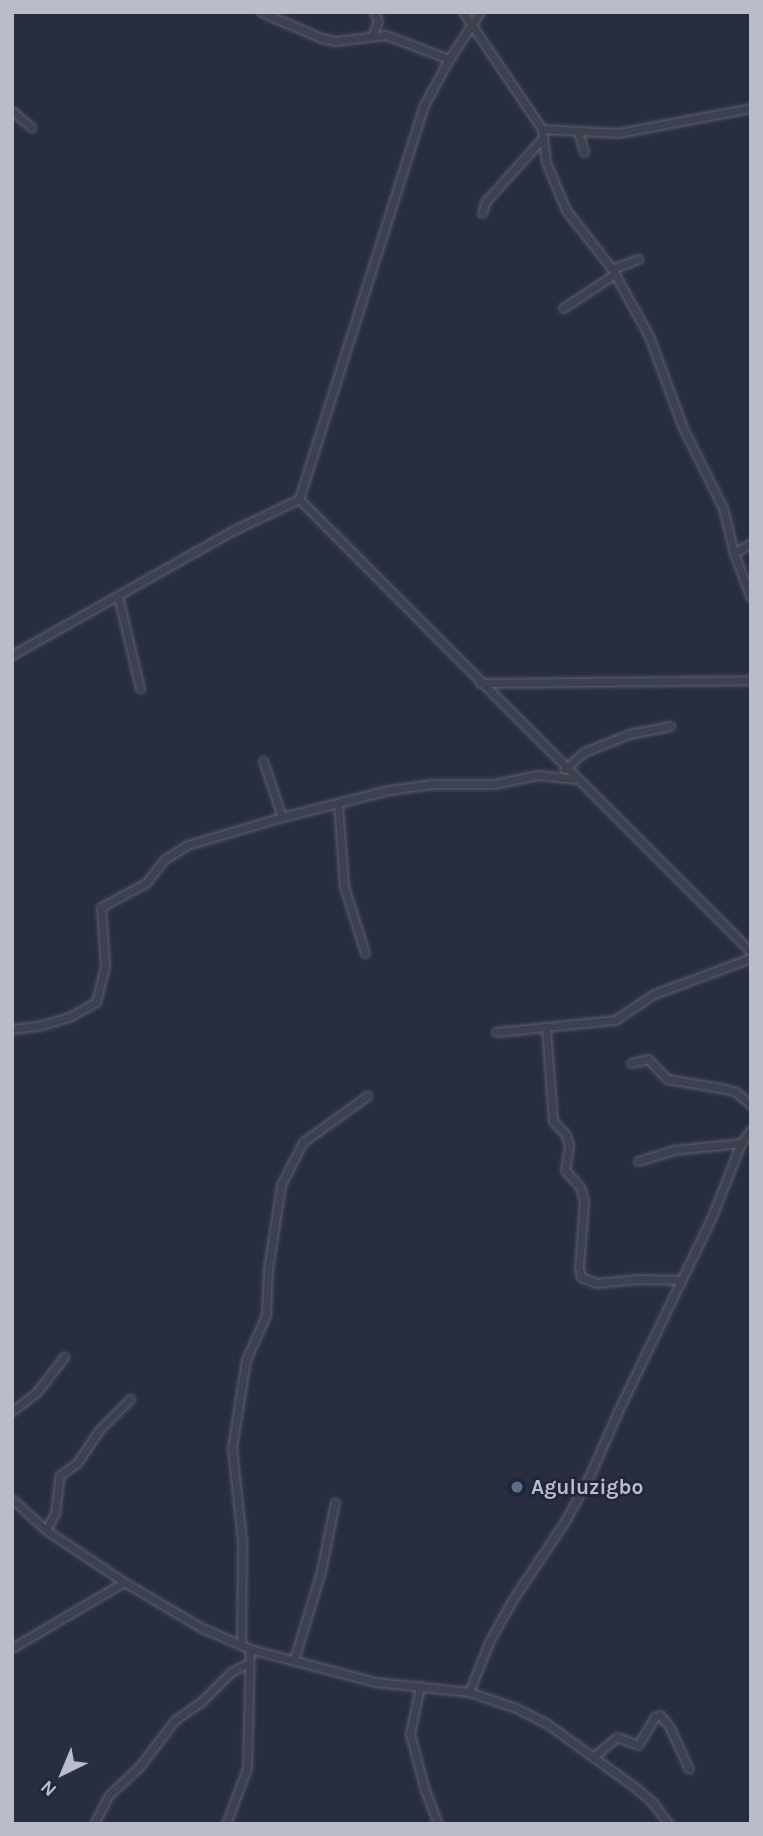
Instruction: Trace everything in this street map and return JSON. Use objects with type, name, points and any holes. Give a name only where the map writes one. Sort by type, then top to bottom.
[{"type":"street","points":[[261,12],[321,38],[335,41],[373,34],[400,39],[449,59]]},
{"type":"street","points":[[373,34],[378,21],[374,12]]},
{"type":"street","points":[[463,12],[542,129],[541,140],[546,162],[566,210],[613,271],[649,336],[682,428],[723,508],[734,553],[751,598]]},
{"type":"street","points":[[12,655],[234,530],[299,499],[423,107],[449,59],[480,12]]},
{"type":"street","points":[[542,129],[578,132],[638,131],[681,119],[695,121],[751,108]]},
{"type":"street","points":[[12,111],[31,127]]},
{"type":"street","points":[[578,132],[584,152]]},
{"type":"street","points":[[482,214],[486,201],[541,140]]},
{"type":"street","points":[[563,308],[613,271],[638,259]]},
{"type":"street","points":[[299,499],[751,955],[654,994],[615,1020],[496,1031]]},
{"type":"street","points":[[734,553],[751,543]]},
{"type":"street","points":[[118,596],[140,688]]},
{"type":"street","points":[[480,683],[751,680]]},
{"type":"street","points":[[565,769],[584,752],[629,734],[670,726]]},
{"type":"street","points":[[263,761],[282,817]]},
{"type":"street","points":[[12,1029],[38,1026],[69,1017],[96,1002],[106,966],[101,907],[146,884],[165,859],[187,845],[389,790],[433,785],[494,784],[538,775],[579,779]]},
{"type":"street","points":[[338,804],[346,898],[365,953]]},
{"type":"street","points":[[546,1027],[553,1121],[566,1135],[569,1145],[565,1170],[580,1187],[584,1201],[579,1268],[581,1277],[596,1283],[680,1280]]},
{"type":"street","points":[[631,1063],[648,1059],[667,1079],[736,1092],[751,1105]]},
{"type":"street","points":[[241,1645],[242,1541],[232,1448],[246,1360],[266,1315],[268,1269],[281,1185],[303,1142],[367,1097]]},
{"type":"street","points":[[469,1692],[490,1640],[589,1478],[711,1219],[741,1143],[751,1129]]},
{"type":"street","points":[[638,1161],[673,1150],[741,1143]]},
{"type":"street","points":[[12,1411],[36,1393],[64,1357]]},
{"type":"street","points":[[46,1530],[55,1513],[60,1475],[76,1463],[99,1430],[130,1399]]},
{"type":"street","points":[[12,1499],[46,1530],[124,1582],[202,1628],[250,1649],[374,1682],[469,1692],[516,1708],[546,1723],[653,1802],[669,1824]]},
{"type":"street","points":[[294,1660],[321,1571],[335,1502]]},
{"type":"street","points":[[12,1648],[124,1582]]},
{"type":"street","points":[[226,1824],[247,1768],[250,1649]]},
{"type":"street","points":[[95,1822],[110,1796],[139,1767],[175,1720],[202,1701],[231,1672],[249,1663]]},
{"type":"street","points":[[420,1686],[410,1734],[425,1790],[438,1824]]},
{"type":"street","points":[[593,1757],[617,1737],[638,1745],[655,1717],[660,1715],[669,1726],[689,1769]]},
{"type":"place","name":"Aguluzigbo","points":[[517,1487]]}]
